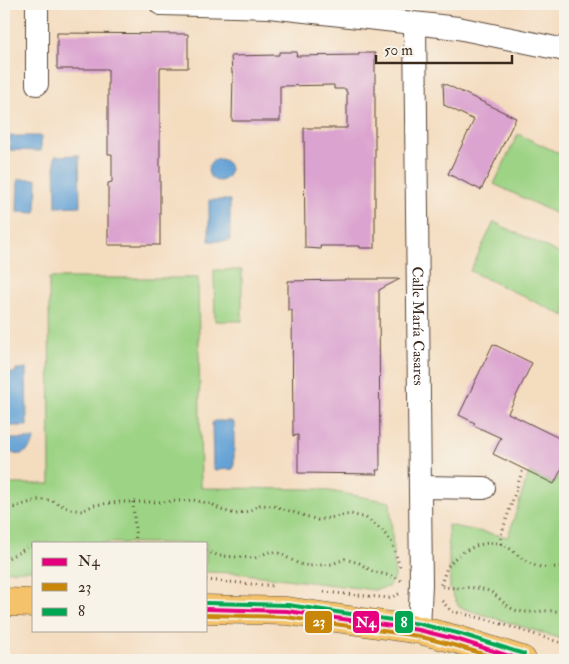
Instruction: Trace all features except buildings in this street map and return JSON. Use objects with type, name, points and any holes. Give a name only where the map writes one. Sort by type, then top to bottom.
[{"type":"main road","points":[[4,602],[32,603]]},
{"type":"main road","points":[[208,608],[287,611],[419,630],[459,640],[522,660]]},
{"type":"street","points":[[37,4],[37,84]]},
{"type":"street","points":[[161,4],[269,7],[458,28],[565,50]]},
{"type":"street","name":"Calle María Casares","points":[[415,24],[420,487],[419,630]]},
{"type":"street","points":[[420,487],[484,488]]},
{"type":"path","points":[[558,4],[565,5]]},
{"type":"path","points":[[501,544],[501,535],[522,469]]},
{"type":"path","points":[[4,509],[8,510],[38,500],[50,500],[82,511],[94,505],[193,500],[212,504],[220,510],[236,514],[249,511],[260,505],[274,506],[318,520],[351,514],[366,518],[382,530],[392,543],[405,582],[401,594],[389,598],[315,591]]},
{"type":"path","points":[[133,502],[136,542]]},
{"type":"path","points":[[565,566],[553,568],[539,567],[526,562],[516,552],[501,544],[484,542],[468,549],[449,564],[440,586],[442,602],[451,612],[489,620],[565,644]]},
{"type":"path","points":[[4,557],[8,558],[18,552],[32,548]]},
{"type":"path","points":[[208,552],[220,556],[248,558],[255,558],[268,552],[277,552],[298,564],[310,566],[332,564],[345,559],[359,563],[372,571],[405,582]]},
{"type":"path","points":[[208,580],[277,586]]},
{"type":"path","points":[[440,586],[450,589],[478,588],[490,590],[514,610],[529,612],[559,610],[565,614]]},
{"type":"green space","points":[[518,134],[565,156],[565,218],[494,184]]},
{"type":"green space","points":[[494,222],[565,256],[565,316],[470,271]]},
{"type":"green space","points":[[214,270],[242,270],[242,321],[215,321]]},
{"type":"green space","points":[[49,278],[198,278],[201,488],[319,489],[390,502],[395,577],[388,587],[374,590],[237,573],[208,572],[208,542],[32,542],[32,570],[4,571],[4,484],[50,484]]},
{"type":"green space","points":[[562,468],[565,470],[565,640],[459,607],[450,589],[448,525],[508,537],[529,472],[554,484]]},
{"type":"water","points":[[10,136],[41,136],[41,151],[10,150]]},
{"type":"water","points":[[79,155],[80,206],[56,207],[55,156]]},
{"type":"water","points":[[219,159],[227,162],[230,170],[227,178],[219,181],[211,178],[208,170],[211,162]]},
{"type":"water","points":[[18,179],[37,179],[36,213],[17,212]]},
{"type":"water","points":[[209,200],[230,200],[230,241],[209,241]]},
{"type":"water","points":[[16,369],[26,369],[27,426],[4,426],[4,373],[15,373]]},
{"type":"water","points":[[215,421],[231,421],[234,423],[233,469],[215,470],[213,468],[212,423]]},
{"type":"water","points":[[4,439],[35,439],[28,450],[23,453],[14,454],[6,446]]},
{"type":"transit line","name":"8","points":[[208,603],[288,605],[420,624],[461,634],[524,654]]},
{"type":"transit line","name":"N4","points":[[208,609],[287,611],[419,630],[459,640],[522,660]]},
{"type":"transit line","name":"23","points":[[208,615],[286,617],[418,636],[502,660]]}]
